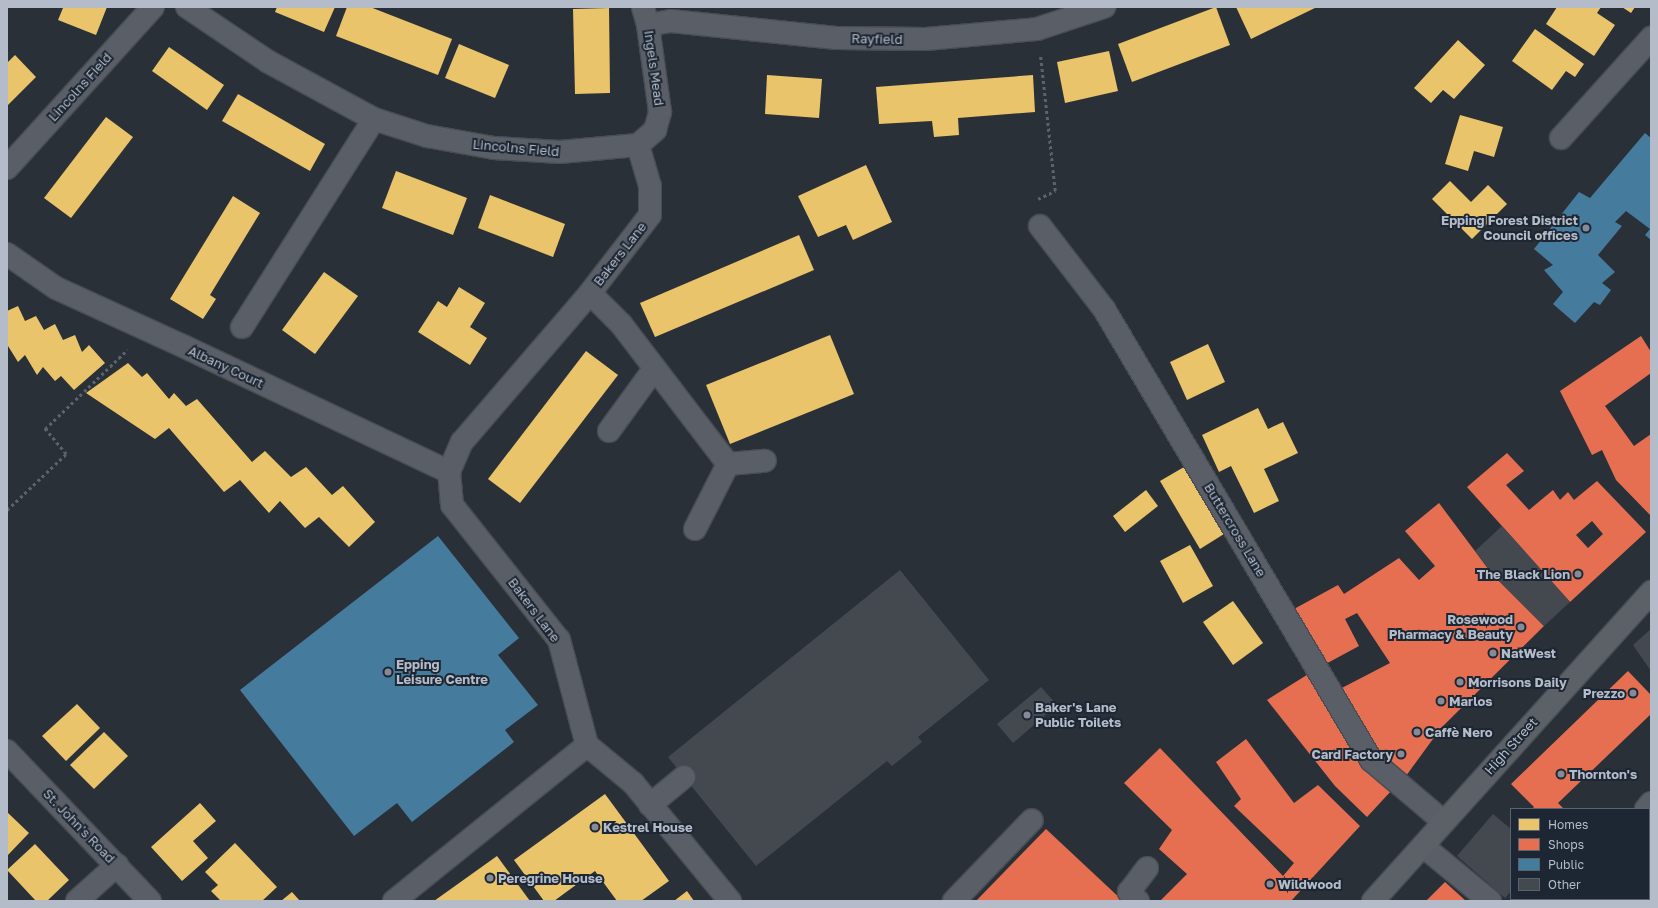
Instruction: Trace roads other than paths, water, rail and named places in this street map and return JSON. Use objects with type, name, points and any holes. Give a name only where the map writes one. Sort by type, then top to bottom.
[{"type":"main road","name":"High Street","points":[[1373,901],[1423,846],[1443,821],[1651,592]]},
{"type":"street","name":"Lincolns Field","points":[[7,168],[153,7]]},
{"type":"street","name":"Lincolns Field","points":[[187,7],[267,61],[374,119],[428,136],[494,148],[560,152],[638,144]]},
{"type":"street","name":"Rayfield","points":[[645,16],[670,21],[851,38],[926,39],[1037,30],[1061,15],[1104,7]]},
{"type":"street","name":"Ingels Mead","points":[[638,144],[655,130],[660,112],[645,16]]},
{"type":"street","points":[[1561,138],[1651,38]]},
{"type":"street","points":[[242,327],[374,119]]},
{"type":"street","name":"Bakers Lane","points":[[586,745],[559,640],[452,505],[449,472],[462,442],[590,293],[650,215],[650,186],[638,144]]},
{"type":"street","name":"Buttercross Lane","points":[[1040,226],[1104,309],[1371,760],[1443,821]]},
{"type":"street","name":"Albany Court","points":[[7,254],[56,288],[449,472]]},
{"type":"street","name":"Bakers Lane","points":[[590,293],[621,324],[728,464]]},
{"type":"street","points":[[609,431],[654,369]]},
{"type":"street","points":[[695,529],[728,464],[765,461]]},
{"type":"street","points":[[394,901],[586,745],[633,783],[730,901]]},
{"type":"street","name":"St. John's Road","points":[[7,751],[150,901]]},
{"type":"street","points":[[650,804],[684,777]]},
{"type":"street","points":[[954,901],[1032,820]]},
{"type":"street","points":[[1423,846],[1490,901]]},
{"type":"street","points":[[77,901],[117,865]]},
{"type":"street","points":[[1138,901],[1129,892],[1147,868]]},
{"type":"place","name":"Epping Forest District Council offices","points":[[1586,228]]},
{"type":"place","name":"The Black Lion","points":[[1578,574]]},
{"type":"place","name":"Rosewood Pharmacy & Beauty","points":[[1521,627]]},
{"type":"place","name":"NatWest","points":[[1493,653]]},
{"type":"place","name":"Epping Leisure Centre","points":[[388,672]]},
{"type":"place","name":"Morrisons Daily","points":[[1460,682]]},
{"type":"place","name":"Prezzo","points":[[1633,693]]},
{"type":"place","name":"Marlos","points":[[1441,701]]},
{"type":"place","name":"Baker's Lane Public Toilets","points":[[1027,715]]},
{"type":"place","name":"Caffè Nero","points":[[1417,732]]},
{"type":"place","name":"Card Factory","points":[[1401,754]]},
{"type":"place","name":"Thornton's","points":[[1561,774]]},
{"type":"place","name":"Kestrel House","points":[[595,827]]},
{"type":"place","name":"Peregrine House","points":[[490,878]]},
{"type":"place","name":"Wildwood","points":[[1270,884]]}]
